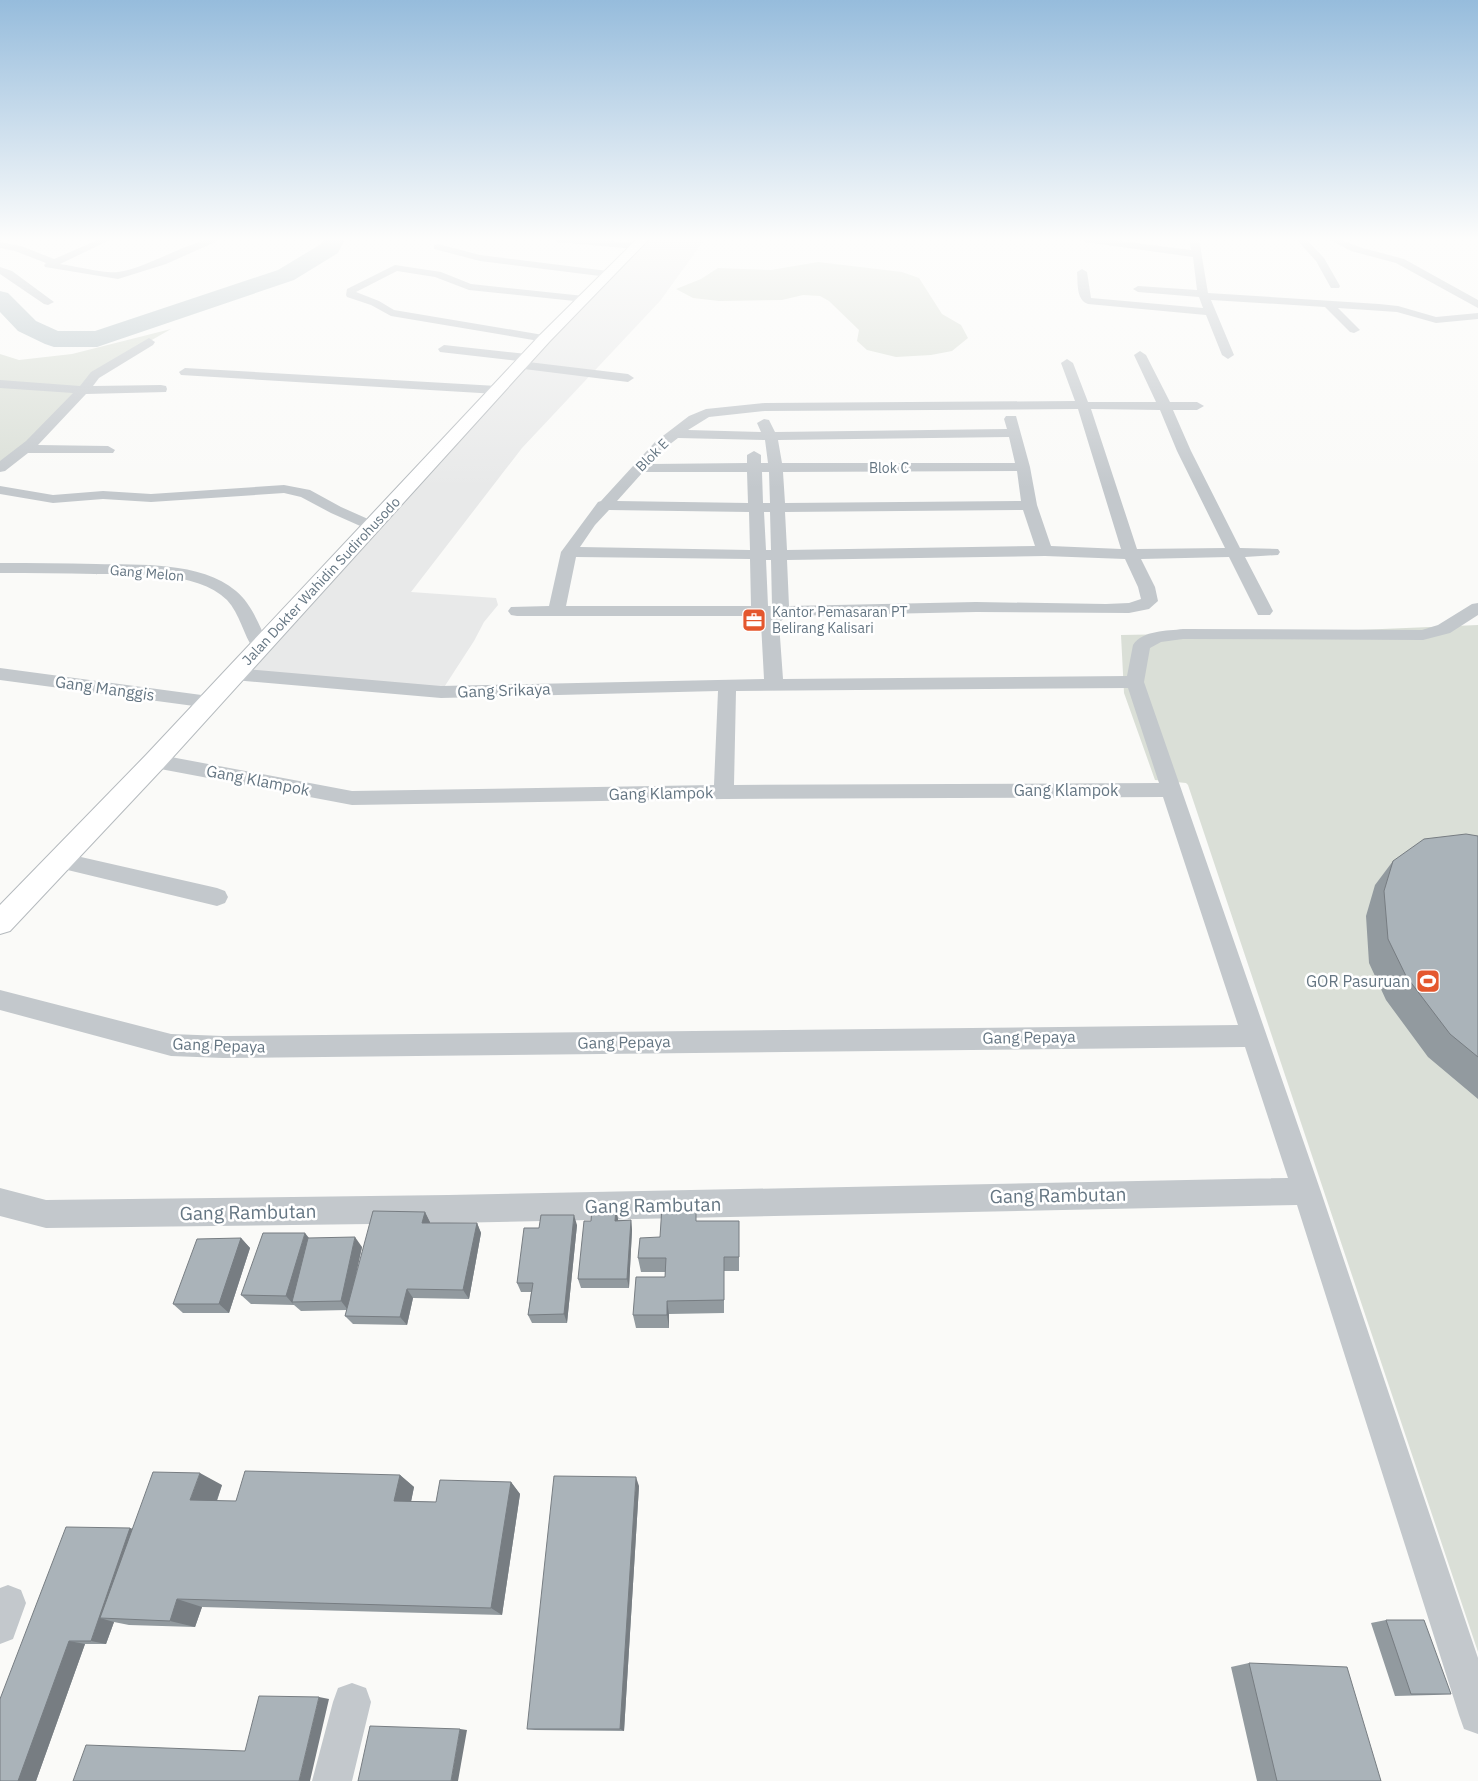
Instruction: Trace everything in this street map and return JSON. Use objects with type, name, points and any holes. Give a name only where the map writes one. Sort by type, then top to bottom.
[{"type":"main road","name":"Jalan Dokter Wahidin Sudirohusodo","points":[[0,923],[155,761],[561,322]]},
{"type":"street","points":[[447,322],[545,338]]},
{"type":"street","points":[[1213,322],[1228,355]]},
{"type":"street","points":[[1346,322],[1354,330]]},
{"type":"street","points":[[0,468],[26,449],[95,375],[149,342]]},
{"type":"street","points":[[444,349],[628,378]]},
{"type":"street","points":[[1140,355],[1165,406],[1184,452],[1264,611]]},
{"type":"street","points":[[517,610],[770,615],[976,607],[1129,608],[1143,606],[1150,601],[1148,588],[1131,554],[1085,406],[1066,363]]},
{"type":"street","points":[[185,372],[497,390]]},
{"type":"street","points":[[0,384],[83,390],[161,389]]},
{"type":"street","points":[[1008,405],[1023,467],[1029,505],[1045,551]]},
{"type":"street","name":"Blok E","points":[[569,552],[603,505],[660,445],[706,413],[765,407],[1197,406]]},
{"type":"street","points":[[765,407],[756,469],[757,553],[770,615],[774,685]]},
{"type":"street","points":[[674,434],[762,432],[1014,433]]},
{"type":"street","points":[[762,432],[776,469],[779,555],[770,615]]},
{"type":"street","points":[[26,449],[108,450]]},
{"type":"street","name":"Blok C","points":[[638,468],[1023,467]]},
{"type":"street","points":[[0,490],[53,499],[103,495],[151,498],[284,489],[305,493],[336,510],[372,526]]},
{"type":"street","points":[[603,505],[776,508],[1029,505]]},
{"type":"street","points":[[556,610],[569,552],[757,553],[779,555],[1045,551],[1131,554],[1272,552]]},
{"type":"street","name":"Gang Melon","points":[[0,568],[144,570],[180,574],[209,582],[227,592],[239,604],[260,646]]},
{"type":"street","points":[[1478,608],[1444,629],[1423,635],[1183,634],[1157,636],[1142,645],[1131,682],[1159,790],[1237,1035],[1299,1192],[1478,1715]]},
{"type":"street","name":"Gang Manggis","points":[[0,674],[209,702]]},
{"type":"street","name":"Gang Srikaya","points":[[234,674],[418,691],[953,682],[1131,682]]},
{"type":"street","points":[[724,792],[727,685]]},
{"type":"street","name":"Gang Klampok","points":[[155,761],[342,796],[1159,790]]},
{"type":"street","points":[[59,860],[217,897]]},
{"type":"street","name":"Gang Pepaya","points":[[0,1000],[160,1042],[223,1047],[1237,1035]]},
{"type":"street","name":"Gang Rambutan","points":[[22,1208],[458,1209],[1263,1191],[1299,1192]]},
{"type":"street","points":[[332,1781],[352,1702]]},
{"type":"shaded area","points":[[562,322],[640,322],[522,448],[411,592],[496,598],[498,605],[484,622],[441,692],[238,676]]},
{"type":"shaded area","points":[[851,322],[956,322],[961,325],[968,338],[952,351],[931,355],[896,357],[867,350],[857,341],[859,330]]},
{"type":"shaded area","points":[[171,329],[117,360],[0,468],[0,354],[19,360],[72,354]]},
{"type":"shaded area","name":"GOR Pasuruan","points":[[1478,625],[1478,1652],[1188,785],[1186,783],[1155,780],[1124,693],[1121,635],[1334,631]]},
{"type":"building","name":"GOR Pasuruan","points":[[1466,834],[1478,836],[1478,1057],[1450,1034],[1406,976],[1388,939],[1384,891],[1393,861],[1424,839]]},
{"type":"building","points":[[696,1205],[696,1221],[739,1221],[739,1257],[724,1257],[724,1300],[667,1301],[667,1315],[633,1315],[636,1277],[665,1277],[666,1258],[638,1258],[640,1238],[660,1237],[662,1206]]},
{"type":"building","points":[[592,1209],[616,1209],[615,1221],[631,1220],[627,1279],[578,1279],[584,1221],[591,1221]]},
{"type":"building","points":[[373,1211],[425,1212],[422,1223],[477,1223],[463,1290],[407,1289],[400,1317],[345,1316]]},
{"type":"building","points":[[541,1215],[574,1215],[564,1314],[528,1315],[533,1283],[517,1283],[524,1228],[539,1228]]},
{"type":"building","points":[[263,1233],[305,1233],[286,1296],[241,1295]]},
{"type":"building","points":[[355,1237],[341,1301],[292,1302],[308,1238]]},
{"type":"building","points":[[241,1238],[219,1304],[173,1304],[197,1239]]},
{"type":"building","points":[[245,1471],[400,1475],[394,1501],[436,1502],[440,1480],[511,1482],[491,1608],[177,1599],[170,1621],[100,1618],[153,1472],[200,1473],[190,1500],[236,1501]]},
{"type":"building","points":[[554,1476],[636,1477],[620,1729],[527,1729]]},
{"type":"building","points":[[66,1527],[130,1528],[91,1641],[69,1641],[18,1781],[0,1781],[0,1699]]},
{"type":"building","points":[[1386,1620],[1424,1620],[1451,1694],[1411,1694]]},
{"type":"building","points":[[1249,1663],[1347,1667],[1381,1781],[1277,1781]]},
{"type":"building","points":[[259,1696],[319,1697],[299,1781],[73,1781],[86,1745],[245,1751]]},
{"type":"building","points":[[370,1726],[460,1729],[451,1781],[358,1781]]},
{"type":"waterway","points":[[23,322],[27,326],[54,339],[97,339],[147,322]]},
{"type":"place","name":"Kantor Pemasaran PT Belirang Kalisari","points":[[754,620]]},
{"type":"place","name":"GOR Pasuruan","points":[[1428,981]]}]
